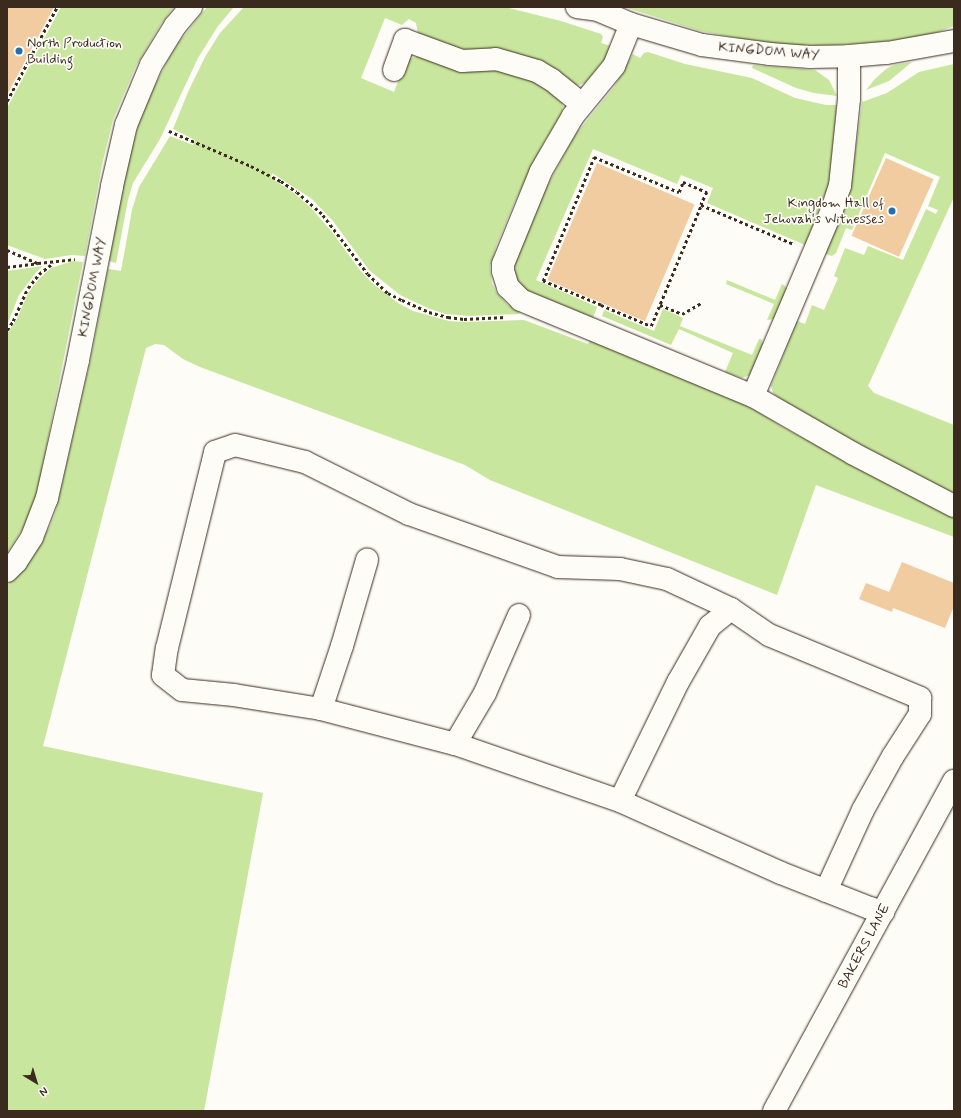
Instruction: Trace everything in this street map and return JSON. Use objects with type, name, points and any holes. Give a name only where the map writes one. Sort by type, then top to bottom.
[{"type":"street","name":"KINGDOM WAY","points":[[7,571],[19,557],[32,537],[47,498],[78,360],[119,152],[133,106],[155,58],[175,26],[190,7]]},
{"type":"street","name":"KINGDOM WAY","points":[[577,7],[596,9],[631,24],[702,45],[810,57],[887,53],[951,39]]},
{"type":"street","points":[[631,24],[614,66],[582,104],[558,140],[542,171],[507,250],[503,264],[503,271],[508,287],[521,300],[753,396],[854,454],[954,506]]},
{"type":"street","points":[[394,70],[405,40],[462,61],[496,59],[537,71],[552,80],[582,104]]},
{"type":"street","points":[[753,396],[832,210],[840,186],[848,100],[849,56]]},
{"type":"street","points":[[826,891],[863,810],[893,756],[920,714],[920,698],[769,635],[731,609],[667,579],[620,569],[558,567],[409,514],[305,462],[235,445],[215,452],[167,648],[163,675],[182,690],[234,695],[321,709],[456,744],[620,801],[781,873],[826,891],[870,908],[883,912]]},
{"type":"street","points":[[321,709],[342,646],[367,560]]},
{"type":"street","points":[[620,801],[685,668],[710,626],[731,609]]},
{"type":"street","points":[[456,744],[484,693],[519,615]]},
{"type":"street","name":"BAKERS LANE","points":[[774,1111],[954,781]]},
{"type":"path","points":[[7,101],[57,7]]},
{"type":"path","points":[[169,131],[257,169],[281,181],[297,192],[323,215],[368,274],[388,293],[422,310],[448,317],[464,319],[513,317]]},
{"type":"path","points":[[594,157],[679,192],[683,182],[707,192],[701,205],[651,326],[543,281],[594,157]]},
{"type":"path","points":[[701,205],[796,245]]},
{"type":"path","points":[[7,250],[38,263]]},
{"type":"path","points":[[7,267],[76,259],[98,263]]},
{"type":"path","points":[[7,330],[13,321],[28,288],[39,274],[53,262]]},
{"type":"path","points":[[660,305],[682,314],[702,303]]},
{"type":"path","points":[[599,311],[601,305]]},
{"type":"green space","points":[[61,7],[174,7],[161,24],[136,66],[113,120],[102,165],[85,256],[72,255],[45,259],[7,245],[7,108]]},
{"type":"green space","points":[[207,7],[234,7],[218,26],[198,58],[160,139],[133,183],[128,200],[116,263],[109,261],[127,166],[140,119],[150,95],[168,60],[179,42]]},
{"type":"green space","points":[[244,7],[505,7],[561,21],[601,34],[603,37],[601,43],[611,46],[607,56],[585,83],[575,86],[465,52],[418,34],[416,23],[409,19],[402,25],[385,18],[361,78],[394,92],[405,63],[409,59],[418,56],[492,68],[540,83],[561,99],[563,107],[561,114],[543,144],[515,201],[497,244],[490,267],[492,283],[496,292],[508,305],[520,311],[519,314],[469,316],[446,314],[430,309],[400,295],[369,270],[333,221],[312,199],[272,173],[271,178],[294,193],[311,208],[332,232],[359,269],[372,283],[398,303],[413,311],[449,321],[524,320],[588,344],[590,339],[745,404],[786,429],[954,518],[954,537],[816,485],[777,595],[490,480],[465,465],[200,367],[183,359],[164,345],[155,344],[146,348],[43,746],[263,793],[204,1111],[7,1111],[7,586],[30,561],[50,526],[56,510],[90,362],[108,269],[121,271],[132,210],[139,187],[170,136],[193,145],[195,140],[173,129],[188,92],[205,57],[220,33]]},
{"type":"green space","points":[[624,7],[954,7],[954,26],[930,35],[881,42],[833,45],[791,45],[754,41],[700,31]]},
{"type":"green space","points":[[648,52],[685,64],[752,78],[795,98],[826,105],[837,105],[829,184],[805,245],[707,203],[713,188],[681,175],[677,184],[593,149],[536,280],[597,307],[593,318],[525,290],[516,278],[514,262],[546,188],[575,135],[614,87],[633,54],[640,58],[644,53]]},
{"type":"green space","points":[[912,62],[889,81],[866,90],[886,69],[894,65]]},
{"type":"green space","points":[[954,64],[954,197],[868,386],[874,393],[954,425],[954,494],[854,442],[783,402],[773,393],[771,386],[797,321],[805,324],[812,305],[824,310],[838,278],[834,276],[845,248],[864,255],[868,246],[903,260],[926,209],[936,214],[938,210],[928,206],[940,177],[885,153],[852,230],[846,228],[836,253],[832,256],[825,254],[850,191],[862,102],[887,93],[919,72]]},
{"type":"green space","points":[[753,65],[815,70],[829,80],[837,96],[814,93],[796,88],[752,68]]},
{"type":"green space","points":[[73,261],[83,262],[40,478],[34,502],[25,525],[7,553],[7,334],[17,319],[28,293],[39,279],[51,268]]},
{"type":"green space","points":[[43,266],[37,271],[19,295],[7,325],[7,271]]},
{"type":"green space","points":[[727,280],[775,300],[782,284],[785,286],[787,290],[774,319],[767,320],[774,304],[726,284]]},
{"type":"green space","points":[[663,309],[683,318],[680,326],[752,355],[759,339],[761,339],[764,345],[750,375],[742,378],[725,372],[733,353],[679,329],[671,345],[602,316],[604,310],[654,331]]},
{"type":"building","name":"North Production Building","points":[[7,7],[54,7],[7,95]]},
{"type":"building","name":"Kingdom Hall of Jehovah's Witnesses","points":[[886,158],[934,179],[899,257],[851,236]]},
{"type":"building","points":[[597,163],[695,204],[645,321],[547,280]]},
{"type":"building","points":[[902,562],[954,583],[954,606],[945,628],[893,608],[892,612],[859,599],[866,583],[889,592]]},
{"type":"place","name":"North Production Building","points":[[19,51]]},
{"type":"place","name":"Kingdom Hall of Jehovah's Witnesses","points":[[892,211]]}]
